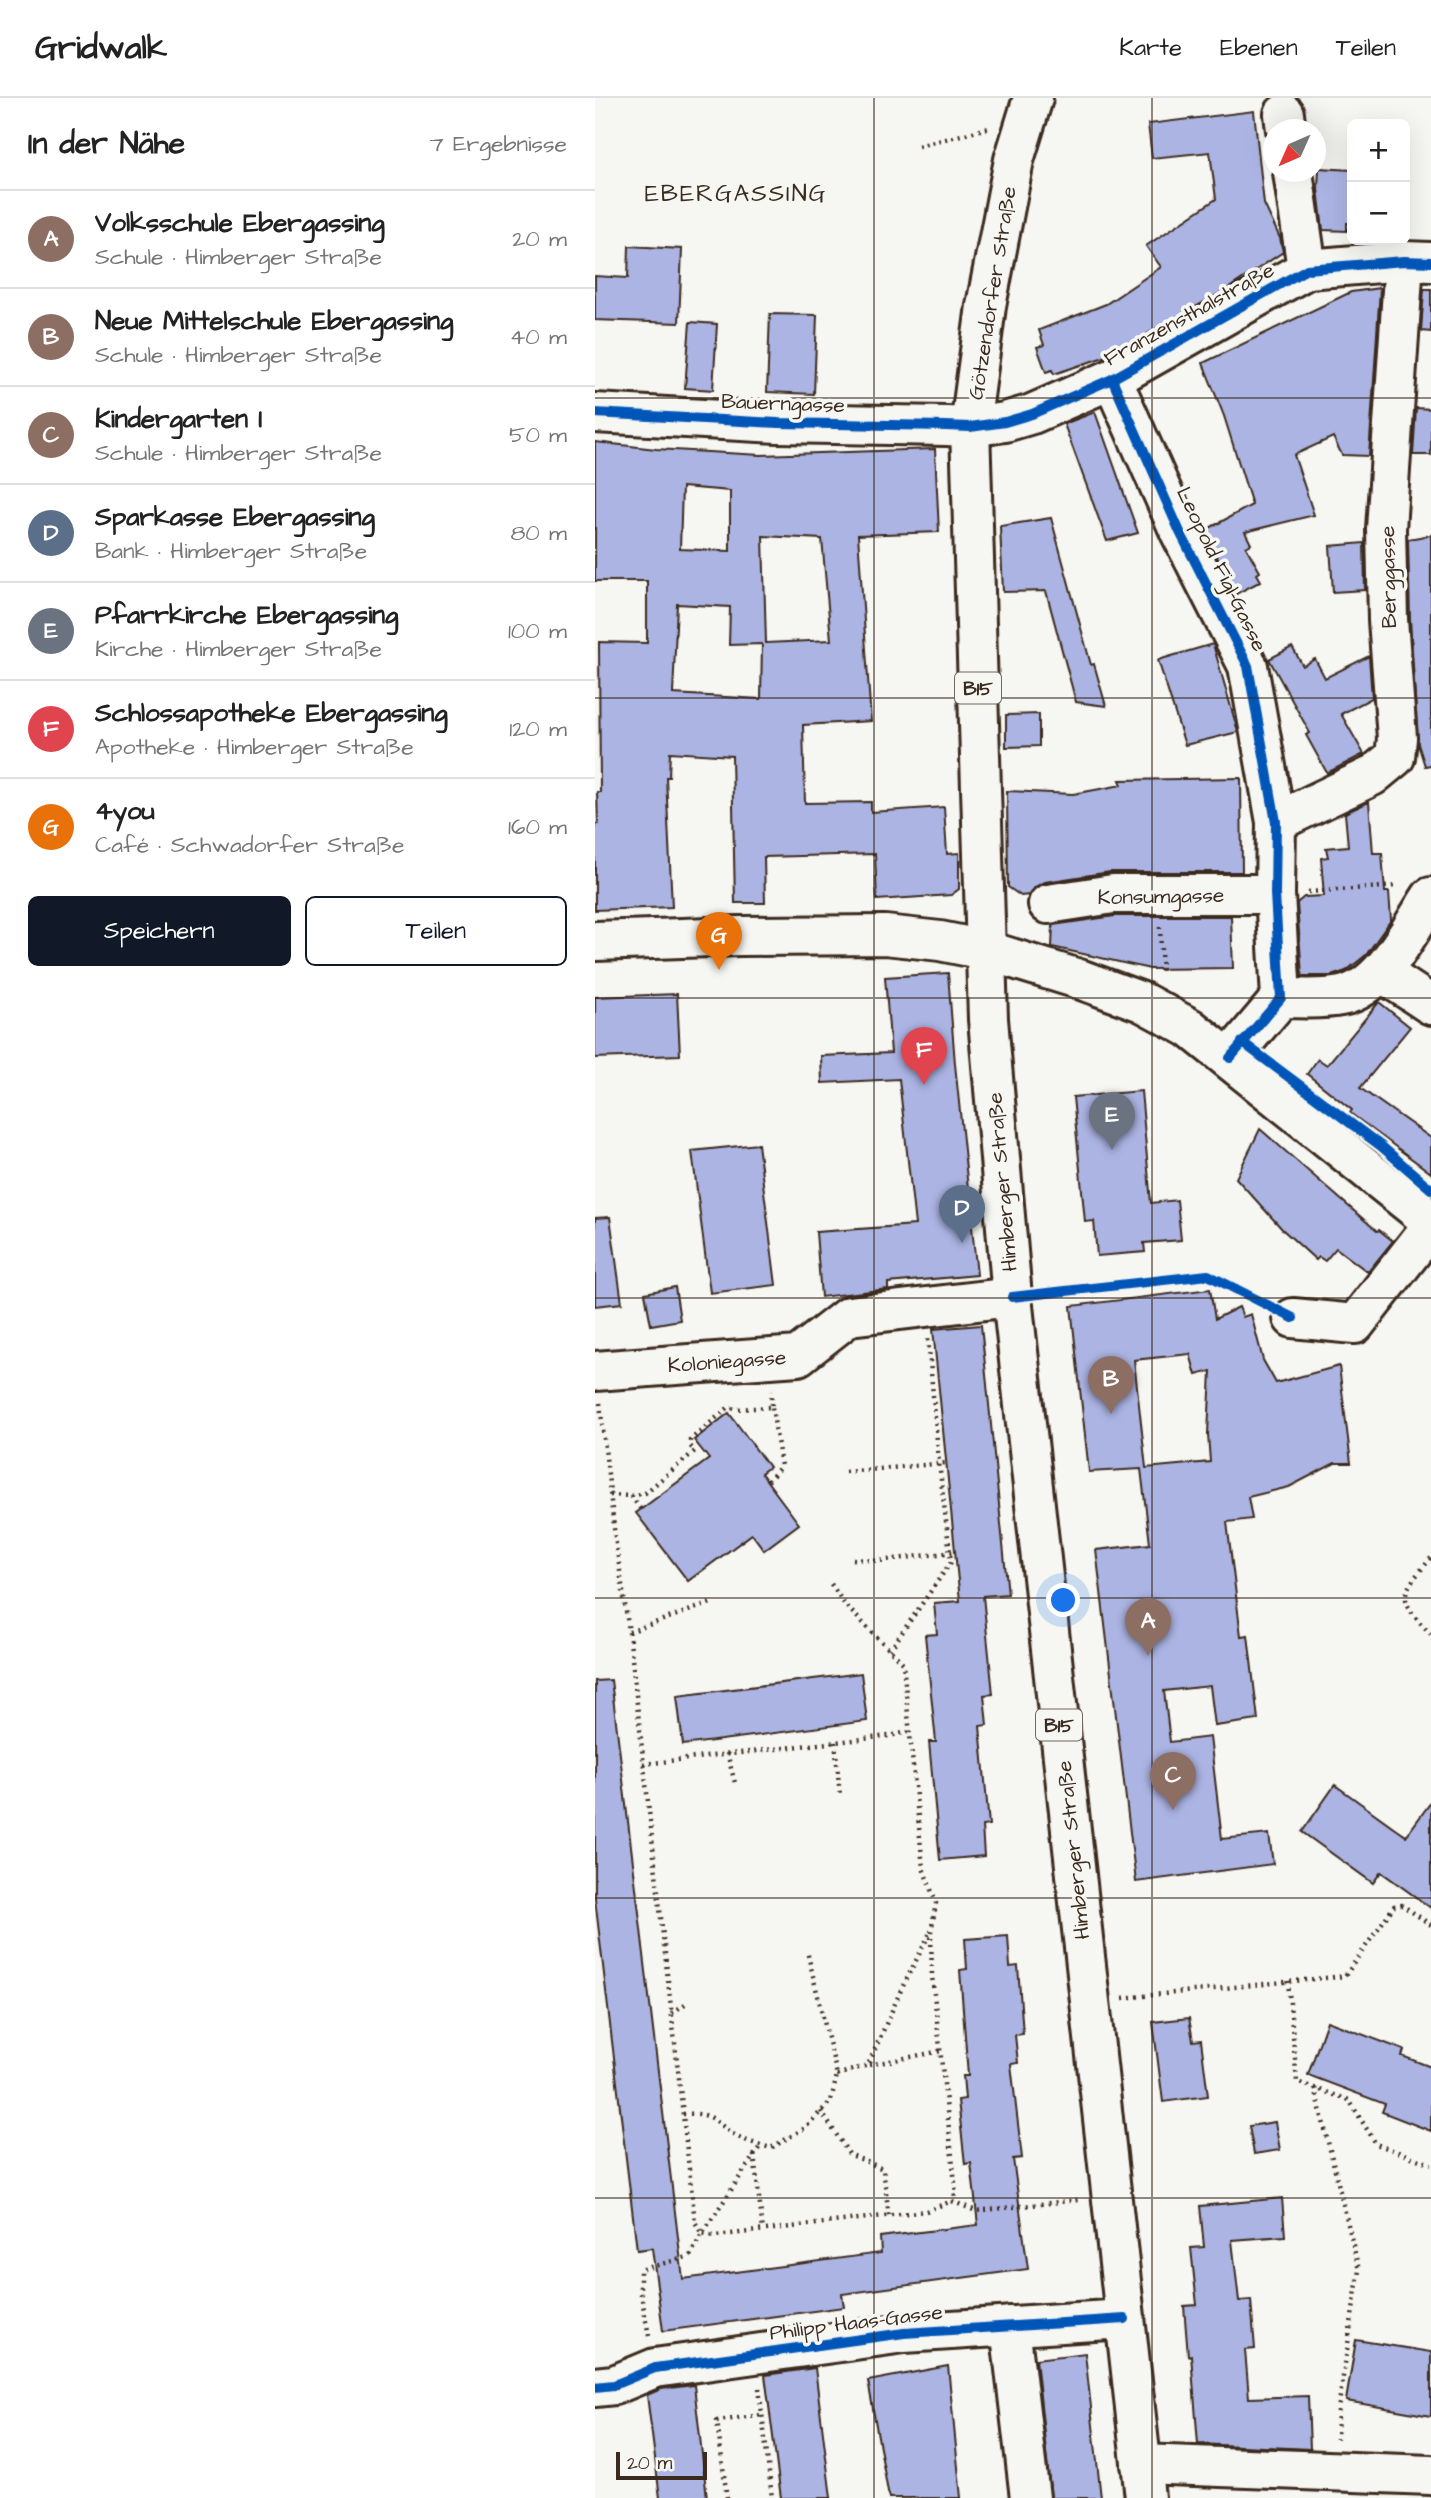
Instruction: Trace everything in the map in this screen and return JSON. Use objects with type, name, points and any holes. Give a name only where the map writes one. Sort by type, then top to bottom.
[{"type":"street","name":"Götzendorfer Straße","points":[[985,950],[970,427],[986,306],[1011,174],[1033,99]]},
{"type":"street","points":[[1294,182],[1307,270]]},
{"type":"street","name":"Franzensthalstraße","points":[[970,427],[1005,422],[1032,414],[1111,379],[1307,270],[1417,261]]},
{"type":"street","name":"Berggasse","points":[[1276,822],[1372,776],[1395,757],[1397,738],[1388,621],[1386,530],[1417,261]]},
{"type":"street","name":"Leopold Figl-Gasse","points":[[1111,379],[1180,532],[1248,667],[1276,822],[1275,894],[1281,998]]},
{"type":"street","name":"Bauerngasse","points":[[595,413],[778,423],[970,427]]},
{"type":"street","points":[[1230,1058],[1281,998],[1350,994],[1365,986],[1381,972],[1420,891]]},
{"type":"street","name":"Konsumgasse","points":[[1048,904],[1113,894],[1275,894]]},
{"type":"street","points":[[595,941],[852,934],[940,941],[985,950],[1142,1002],[1190,1028],[1230,1058],[1431,1221]]},
{"type":"street","name":"Himberger Straße","points":[[985,950],[988,1019],[1013,1297],[1143,2481]]},
{"type":"street","points":[[1381,972],[1431,1005]]},
{"type":"street","points":[[1293,1318],[1355,1324],[1431,1227]]},
{"type":"street","name":"Koloniegasse","points":[[596,1371],[798,1356],[849,1316],[1013,1297]]},
{"type":"street","name":"Philipp Haas-Gasse","points":[[595,2387],[614,2385],[655,2368],[904,2333],[1125,2319]]},
{"type":"street","points":[[1010,2326],[1030,2498]]},
{"type":"street","points":[[1143,2481],[1431,2475]]},
{"type":"path","points":[[918,146],[986,129]]},
{"type":"path","points":[[1275,894],[1420,891]]},
{"type":"path","points":[[1159,894],[1162,978]]},
{"type":"path","points":[[890,1650],[951,1562],[952,1553],[939,1464],[934,1367],[925,1307]]},
{"type":"path","points":[[768,1481],[781,1466],[772,1407],[771,1358]]},
{"type":"path","points":[[596,1371],[629,1632],[695,2222],[702,2234]]},
{"type":"path","points":[[610,1495],[631,1496],[645,1493],[695,1451],[690,1440],[729,1407],[772,1407]]},
{"type":"path","points":[[845,1472],[946,1463]]},
{"type":"path","points":[[631,1496],[641,1510]]},
{"type":"path","points":[[853,1559],[878,1561],[952,1553]]},
{"type":"path","points":[[1431,1558],[1407,1587],[1405,1602],[1411,1613],[1431,1634]]},
{"type":"path","points":[[831,1584],[845,1605],[903,1664],[923,1868],[936,1903],[930,1932],[932,1976],[955,2192],[952,2202]]},
{"type":"path","points":[[629,1632],[711,1603]]},
{"type":"path","points":[[643,1764],[889,1737],[908,1732]]},
{"type":"path","points":[[835,1742],[840,1795]]},
{"type":"path","points":[[727,1754],[735,1783]]},
{"type":"path","points":[[1090,2001],[1345,1976],[1394,1906],[1402,1905],[1431,1925]]},
{"type":"path","points":[[868,2065],[930,1932]]},
{"type":"path","points":[[683,2114],[697,2113],[716,2118],[737,2136],[771,2148],[805,2128],[831,2101],[837,2075],[807,1951]]},
{"type":"path","points":[[1288,1982],[1297,2082],[1349,2100],[1376,2144],[1431,2164]]},
{"type":"path","points":[[672,2013],[685,2004]]},
{"type":"path","points":[[837,2075],[868,2065],[941,2051]]},
{"type":"path","points":[[1315,2088],[1359,2270],[1338,2410],[1337,2440],[1350,2441]]},
{"type":"path","points":[[821,2111],[849,2154],[883,2169],[889,2216]]},
{"type":"path","points":[[655,2368],[640,2289],[640,2270],[690,2256],[761,2145]]},
{"type":"path","points":[[754,2154],[763,2231]]},
{"type":"path","points":[[702,2234],[715,2236],[889,2216],[926,2211],[952,2202],[976,2211],[1080,2200]]},
{"type":"path","points":[[755,2354],[772,2498]]},
{"type":"path","points":[[727,2498],[717,2421],[762,2415]]},
{"type":"building","points":[[1254,111],[1264,204],[1280,238],[1283,252],[1229,288],[1110,355],[1054,374],[1052,370],[1046,372],[1037,347],[1044,345],[1039,330],[1106,304],[1161,267],[1146,246],[1216,199],[1210,152],[1152,158],[1148,124]]},
{"type":"building","points":[[1326,168],[1347,170],[1347,231],[1323,230],[1318,182],[1326,182]]},
{"type":"building","points":[[629,246],[682,249],[679,323],[595,320],[595,276],[628,278]]},
{"type":"building","points":[[1380,288],[1369,456],[1342,455],[1333,437],[1294,455],[1314,515],[1245,532],[1251,544],[1246,547],[1260,572],[1257,574],[1261,581],[1236,594],[1204,531],[1252,505],[1224,416],[1203,363],[1351,292]]},
{"type":"building","points":[[1424,289],[1431,289],[1431,332],[1421,331]]},
{"type":"building","points":[[770,314],[817,315],[814,394],[767,392]]},
{"type":"building","points":[[690,322],[717,324],[713,390],[685,388]]},
{"type":"building","points":[[1416,408],[1431,409],[1431,455],[1413,455]]},
{"type":"building","points":[[1095,412],[1138,533],[1107,541],[1064,424]]},
{"type":"building","points":[[595,442],[656,449],[761,455],[935,449],[939,532],[858,535],[871,721],[803,725],[805,803],[871,802],[871,812],[944,807],[947,854],[959,853],[959,889],[951,895],[877,900],[875,854],[764,857],[765,903],[735,903],[732,756],[670,752],[669,777],[666,777],[672,907],[595,910],[595,824],[598,824],[597,792],[600,792],[599,642],[647,643],[647,581],[595,581]],"holes":[[[682,487],[730,491],[730,551],[680,549]],[[763,536],[822,539],[831,640],[766,643]],[[677,604],[730,607],[729,645],[762,644],[761,699],[673,694]]]},
{"type":"building","points":[[1051,518],[1091,665],[1094,664],[1106,706],[1076,702],[1046,591],[1003,592],[1000,526]]},
{"type":"building","points":[[1431,535],[1431,765],[1425,766],[1418,744],[1408,539]]},
{"type":"building","points":[[1364,543],[1365,590],[1333,592],[1330,546]]},
{"type":"building","points":[[1213,644],[1238,732],[1185,745],[1158,660]]},
{"type":"building","points":[[1292,647],[1303,666],[1315,659],[1325,678],[1369,656],[1372,698],[1341,714],[1364,754],[1327,773],[1306,735],[1310,733],[1269,659]]},
{"type":"building","points":[[1039,714],[1039,746],[1006,747],[1006,715]]},
{"type":"building","points":[[1241,778],[1242,872],[1110,872],[1045,882],[1035,887],[1029,895],[1021,896],[1008,887],[1007,791],[1073,794],[1122,785],[1120,780]]},
{"type":"building","points":[[1369,802],[1373,853],[1382,853],[1385,892],[1389,892],[1391,920],[1366,955],[1346,971],[1331,976],[1302,976],[1297,903],[1304,897],[1324,896],[1321,858],[1328,857],[1326,848],[1348,846],[1345,813]]},
{"type":"building","points":[[1115,916],[1231,916],[1233,968],[1150,969],[1052,947],[1053,925]]},
{"type":"building","points":[[948,973],[977,1275],[888,1283],[888,1289],[821,1297],[816,1232],[915,1225],[899,1079],[822,1083],[821,1056],[891,1053],[885,977]]},
{"type":"building","points":[[677,994],[680,1055],[595,1058],[595,997]]},
{"type":"building","points":[[1379,1002],[1410,1027],[1360,1088],[1431,1138],[1431,1173],[1350,1113],[1352,1110],[1307,1074],[1318,1059],[1327,1065]]},
{"type":"building","points":[[1141,1091],[1151,1203],[1177,1200],[1181,1240],[1144,1243],[1145,1252],[1097,1256],[1094,1221],[1085,1222],[1073,1097]]},
{"type":"building","points":[[1260,1129],[1377,1231],[1393,1241],[1368,1272],[1336,1248],[1325,1261],[1319,1257],[1316,1260],[1283,1230],[1236,1178]]},
{"type":"building","points":[[758,1144],[776,1285],[710,1293],[692,1151]]},
{"type":"building","points":[[610,1217],[622,1303],[595,1306],[595,1218]]},
{"type":"building","points":[[675,1287],[680,1320],[651,1325],[645,1293]]},
{"type":"building","points":[[1210,1289],[1215,1319],[1239,1307],[1243,1317],[1251,1314],[1263,1360],[1276,1383],[1339,1366],[1351,1463],[1335,1463],[1289,1487],[1248,1497],[1252,1519],[1227,1522],[1241,1636],[1248,1635],[1258,1720],[1215,1726],[1210,1686],[1164,1691],[1170,1742],[1210,1737],[1222,1839],[1269,1834],[1273,1864],[1136,1882],[1096,1550],[1150,1544],[1141,1469],[1089,1472],[1071,1306]],"holes":[[[1190,1354],[1196,1375],[1211,1371],[1208,1434],[1210,1462],[1146,1468],[1134,1360]]]},
{"type":"building","points":[[981,1325],[1008,1594],[983,1596],[993,1694],[984,1695],[987,1725],[980,1726],[989,1825],[982,1826],[984,1856],[940,1860],[929,1742],[936,1742],[925,1635],[937,1634],[934,1603],[960,1601],[933,1329]]},
{"type":"building","points":[[729,1413],[769,1467],[761,1473],[799,1524],[764,1550],[752,1534],[688,1581],[636,1513],[709,1459],[694,1440]]},
{"type":"building","points":[[861,1673],[867,1721],[683,1745],[677,1696]]},
{"type":"building","points":[[611,1680],[683,2279],[881,2253],[880,2237],[978,2225],[971,2163],[965,2164],[958,2100],[965,2099],[963,2076],[968,2076],[960,1970],[967,1969],[965,1939],[1008,1936],[1010,1967],[1018,1966],[1023,2034],[1015,2035],[1018,2063],[1011,2064],[1022,2158],[1013,2159],[1028,2269],[842,2294],[844,2307],[663,2331],[652,2248],[637,2250],[595,1899],[595,1681]]},
{"type":"building","points":[[1335,1785],[1406,1836],[1431,1802],[1431,1908],[1381,1872],[1373,1883],[1302,1832]]},
{"type":"building","points":[[1189,2018],[1193,2041],[1201,2040],[1208,2096],[1163,2102],[1153,2022]]},
{"type":"building","points":[[1327,2021],[1404,2050],[1402,2056],[1431,2067],[1431,2131],[1382,2112],[1385,2104],[1308,2075]]},
{"type":"building","points":[[1275,2122],[1280,2150],[1254,2154],[1249,2126]]},
{"type":"building","points":[[1282,2198],[1285,2236],[1232,2240],[1239,2301],[1251,2300],[1255,2349],[1245,2350],[1249,2398],[1308,2396],[1310,2449],[1198,2444],[1184,2306],[1197,2305],[1191,2248],[1204,2247],[1200,2206]]},
{"type":"building","points":[[1356,2340],[1431,2352],[1431,2416],[1346,2401]]},
{"type":"building","points":[[1085,2353],[1101,2498],[1051,2498],[1036,2359]]},
{"type":"building","points":[[948,2366],[961,2498],[889,2498],[868,2381]]},
{"type":"building","points":[[815,2368],[831,2498],[781,2498],[765,2375]]},
{"type":"building","points":[[694,2385],[707,2498],[660,2498],[647,2395],[661,2389]]},
{"type":"cycle path","points":[[595,413],[778,423],[970,427],[1005,422],[1032,414],[1112,379],[1307,269],[1404,261],[1431,262]]},
{"type":"cycle path","points":[[1112,379],[1180,532],[1248,666],[1276,822],[1275,894],[1281,998],[1230,1058]]},
{"type":"cycle path","points":[[1242,1042],[1381,1146],[1431,1189]]},
{"type":"cycle path","points":[[1012,1297],[1208,1275],[1293,1318]]},
{"type":"cycle path","points":[[595,2387],[614,2385],[655,2368],[904,2333],[1125,2319]]},
{"type":"place","name":"4you","points":[[719,970]]},
{"type":"place","name":"Schlossapotheke Ebergassing","points":[[924,1085]]},
{"type":"place","name":"Pfarrkirche Ebergassing","points":[[1112,1150]]},
{"type":"place","name":"Sparkasse Ebergassing","points":[[962,1243]]},
{"type":"place","name":"Neue Mittelschule Ebergassing","points":[[1111,1414]]},
{"type":"place","name":"Volksschule Ebergassing","points":[[1148,1656]]},
{"type":"place","name":"Kindergarten I","points":[[1173,1810]]},
{"type":"district","name":"EBERGASSING","points":[[736,193]]}]
